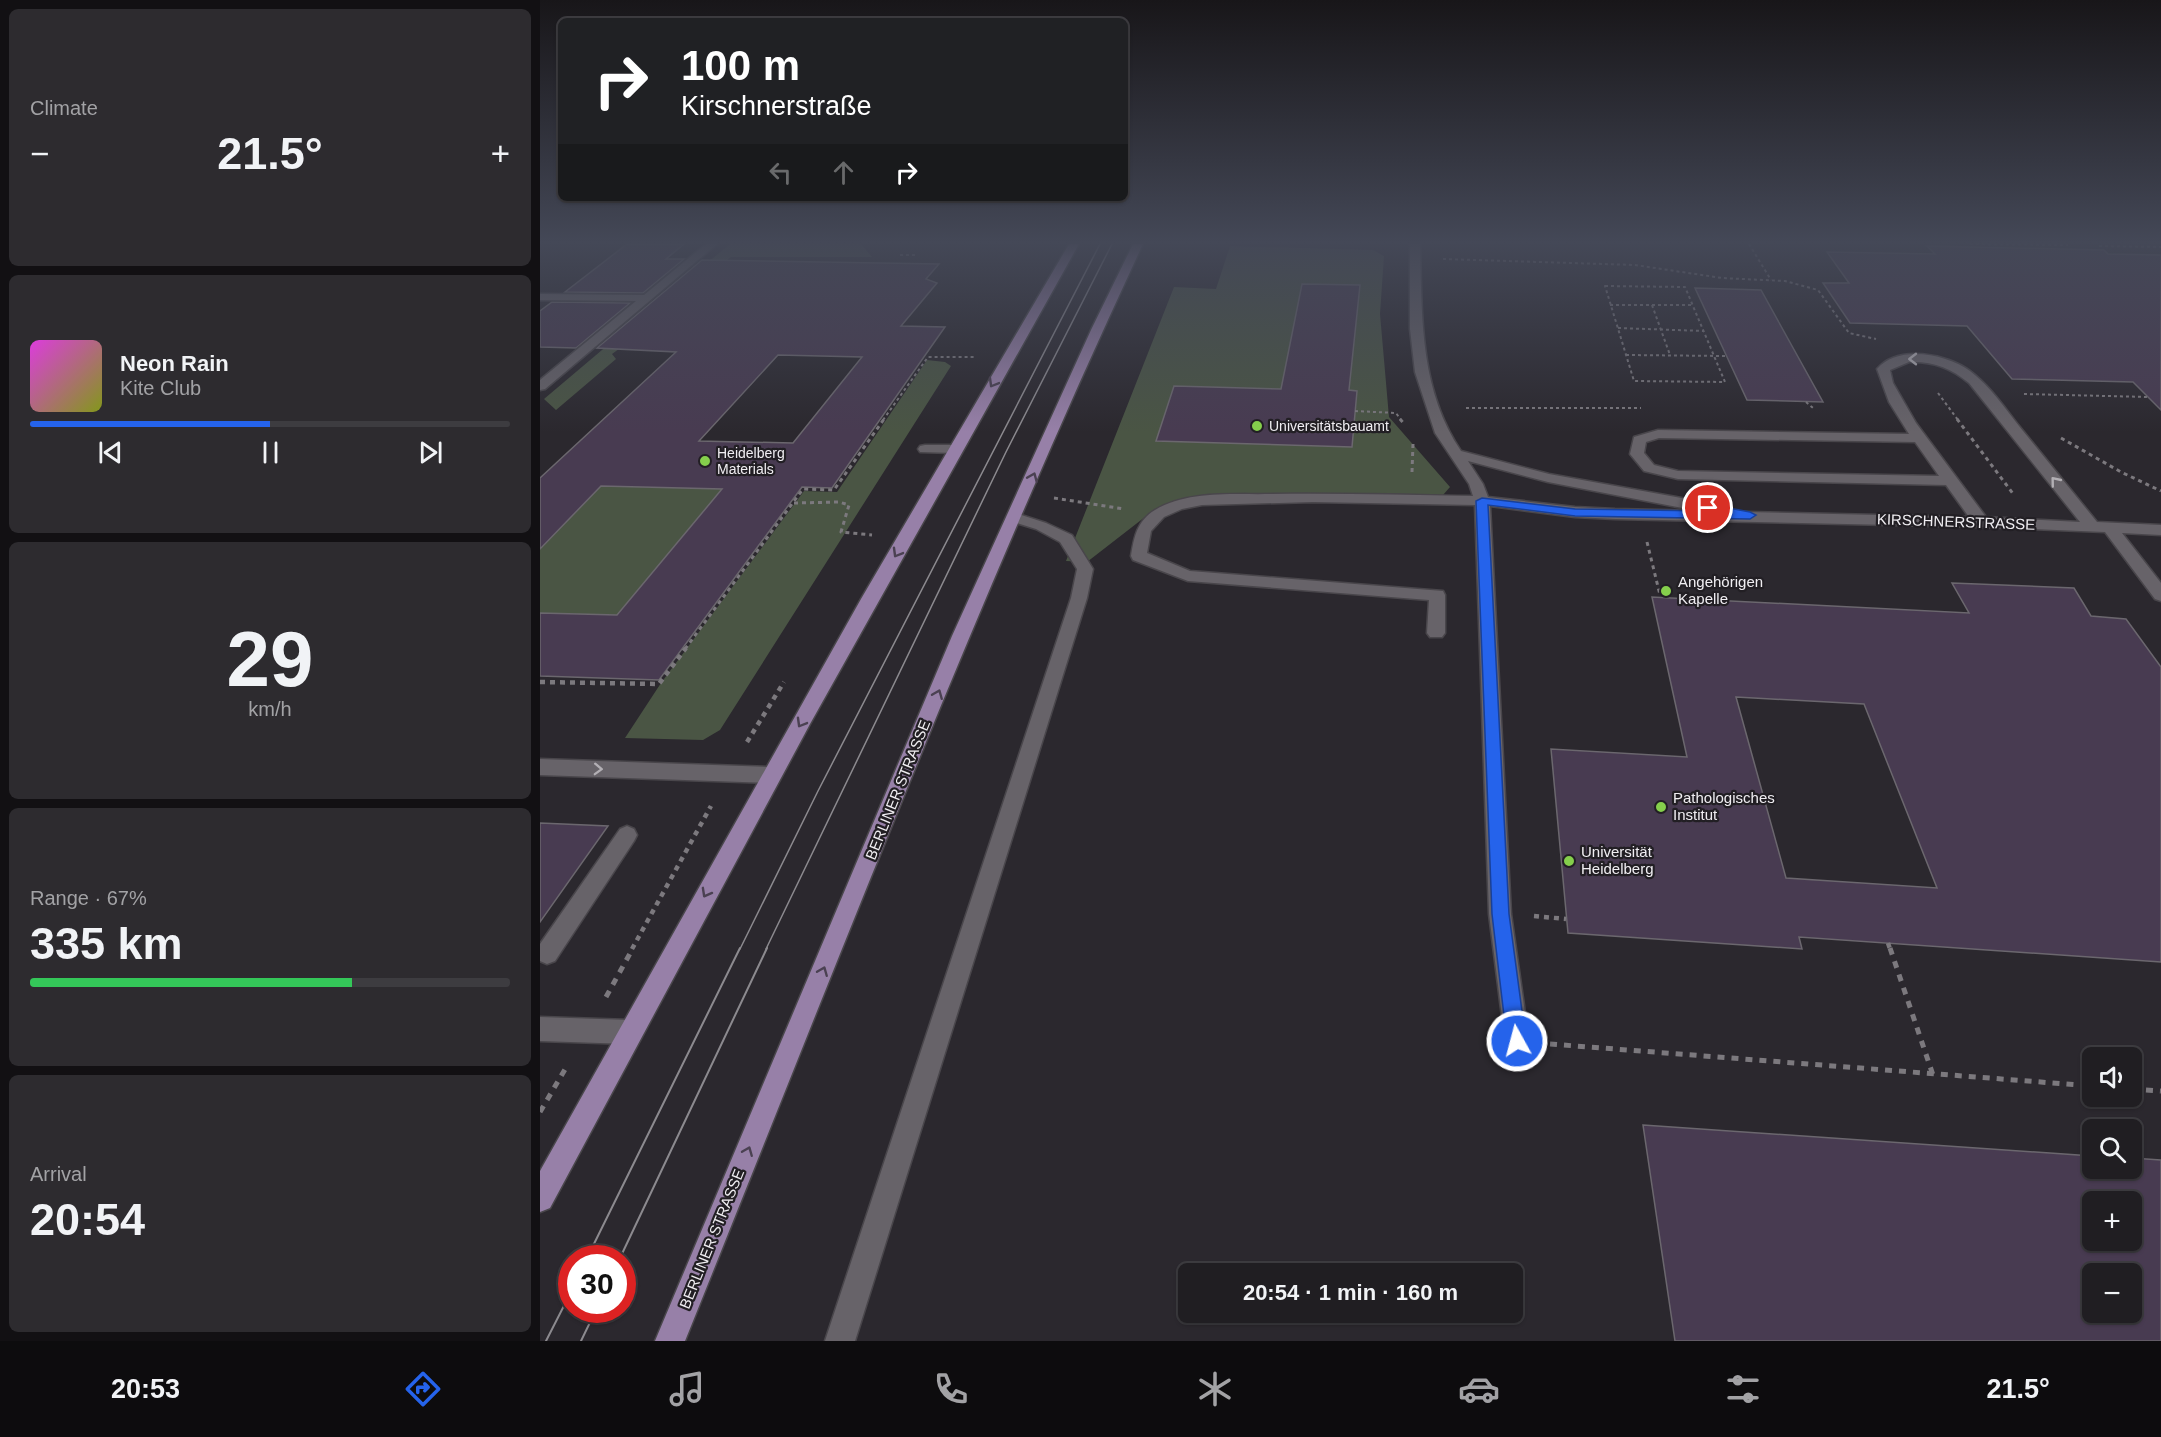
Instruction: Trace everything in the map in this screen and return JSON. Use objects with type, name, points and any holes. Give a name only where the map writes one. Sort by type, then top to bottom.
[{"type":"main road","points":[[540,1198],[771,775],[1038,307]]},
{"type":"main road","name":"BERLINER STRASSE","points":[[670,1341],[957,647],[1108,307]]},
{"type":"street","points":[[540,386],[636,307]]},
{"type":"street","points":[[1416,307],[1421,372],[1442,433],[1476,484],[1482,501],[1500,914],[1517,1041]]},
{"type":"street","points":[[1981,522],[1921,438],[1884,377],[1883,369],[1889,363],[1899,359],[1928,359],[1957,368],[1984,393],[2092,526]]},
{"type":"street","points":[[1921,438],[1658,434],[1639,440],[1637,454],[1649,468],[1678,475],[1952,481]]},
{"type":"street","points":[[926,449],[955,449]]},
{"type":"street","name":"KIRSCHNERSTRASSE","points":[[1457,454],[1548,478],[1750,515]]},
{"type":"street","points":[[1504,466],[1546,466],[1631,482],[1750,515]]},
{"type":"street","points":[[1608,489],[1609,514]]},
{"type":"street","name":"KIRSCHNERSTRASSE","points":[[1436,633],[1437,595],[1188,576],[1139,556],[1143,530],[1159,514],[1178,506],[1202,500],[1233,498],[1482,501],[1575,513],[1750,515],[2161,530]]},
{"type":"street","points":[[840,1341],[1079,598],[1085,569],[1066,539],[1041,526],[1015,518]]},
{"type":"street","points":[[2109,527],[2161,595]]},
{"type":"street","points":[[540,767],[771,775]]},
{"type":"street","points":[[547,953],[627,835]]},
{"type":"street","points":[[540,1029],[630,1032]]},
{"type":"path","points":[[1610,307],[1634,381],[1725,382],[1694,307]]},
{"type":"path","points":[[1653,307],[1670,355]]},
{"type":"path","points":[[1829,307],[1849,333],[1889,342],[1913,359],[2037,524]]},
{"type":"path","points":[[1617,328],[1704,330]]},
{"type":"path","points":[[1626,355],[1725,356]]},
{"type":"path","points":[[540,682],[659,684],[803,489],[834,490],[928,357],[981,357]]},
{"type":"path","points":[[1984,393],[2148,397]]},
{"type":"path","points":[[1355,411],[1396,413],[1408,428]]},
{"type":"path","points":[[1410,500],[1414,435]]},
{"type":"path","points":[[2055,435],[2121,472],[2161,491]]},
{"type":"path","points":[[793,503],[839,502],[849,505],[841,532],[873,535]]},
{"type":"path","points":[[1645,535],[1660,595]]},
{"type":"path","points":[[1888,943],[1933,1075]]},
{"type":"path","points":[[1517,1041],[2082,1085]]},
{"type":"path","points":[[2142,1090],[2161,1091]]},
{"type":"green space","points":[[654,307],[671,307],[639,333],[625,331]]},
{"type":"green space","points":[[1166,307],[1381,307],[1389,417],[1450,487],[1443,495],[1225,494],[1145,517],[1087,562],[1066,561]]},
{"type":"green space","points":[[615,339],[627,343],[612,354],[616,359],[556,410],[544,399]]},
{"type":"green space","points":[[927,360],[945,362],[951,366],[720,730],[703,740],[625,738],[661,683],[804,491],[837,492]]},
{"type":"green space","points":[[601,486],[722,489],[617,615],[540,613],[540,549]]},
{"type":"building","points":[[546,307],[626,307],[576,348],[540,347],[540,311]]},
{"type":"building","name":"Heidelberg Materials","points":[[646,307],[917,307],[901,326],[945,327],[832,488],[802,487],[659,680],[540,676],[540,613],[617,615],[722,489],[601,486],[540,549],[540,478],[676,352],[597,348]],"holes":[[[778,355],[862,357],[793,443],[699,441]]]},
{"type":"building","name":"Universitätsbauamt","points":[[1297,307],[1358,307],[1349,390],[1357,391],[1352,447],[1156,441],[1174,386],[1281,389]]},
{"type":"building","points":[[1704,307],[1770,307],[1823,402],[1747,400]]},
{"type":"building","points":[[1839,307],[2161,307],[2161,410],[2133,382],[2012,379],[1967,326],[1850,323]]},
{"type":"building","name":"Pathologisches Institut","points":[[1952,583],[2074,588],[2091,616],[2126,619],[2161,667],[2161,962],[1799,937],[1802,949],[1568,933],[1551,749],[1687,757],[1652,597],[1969,613]],"holes":[[[1736,697],[1864,704],[1937,888],[1786,878]]]},
{"type":"building","points":[[540,823],[608,826],[540,922]]},
{"type":"building","points":[[1643,1125],[2082,1155],[2082,1179],[2142,1179],[2142,1159],[2161,1160],[2161,1341],[1675,1341]]},
{"type":"tram line","points":[[740,949],[818,791],[1068,307]]},
{"type":"tram line","points":[[766,949],[1006,452],[1080,307]]},
{"type":"tram line","points":[[593,1245],[740,948]]},
{"type":"tram line","points":[[626,1245],[767,948]]},
{"type":"tram line","points":[[546,1341],[558,1317]]},
{"type":"tram line","points":[[581,1341],[590,1323]]},
{"type":"place","name":"Universitätsbauamt","points":[[1257,426]]},
{"type":"place","name":"Heidelberg Materials","points":[[705,461]]},
{"type":"place","name":"Angehörigen Kapelle","points":[[1666,591]]},
{"type":"place","name":"Pathologisches Institut","points":[[1661,807]]},
{"type":"place","name":"Universität Heidelberg","points":[[1569,861]]},
{"type":"route","points":[[1517,1041],[1500,914],[1482,501],[1575,513],[1750,515],[1708,508]]}]
